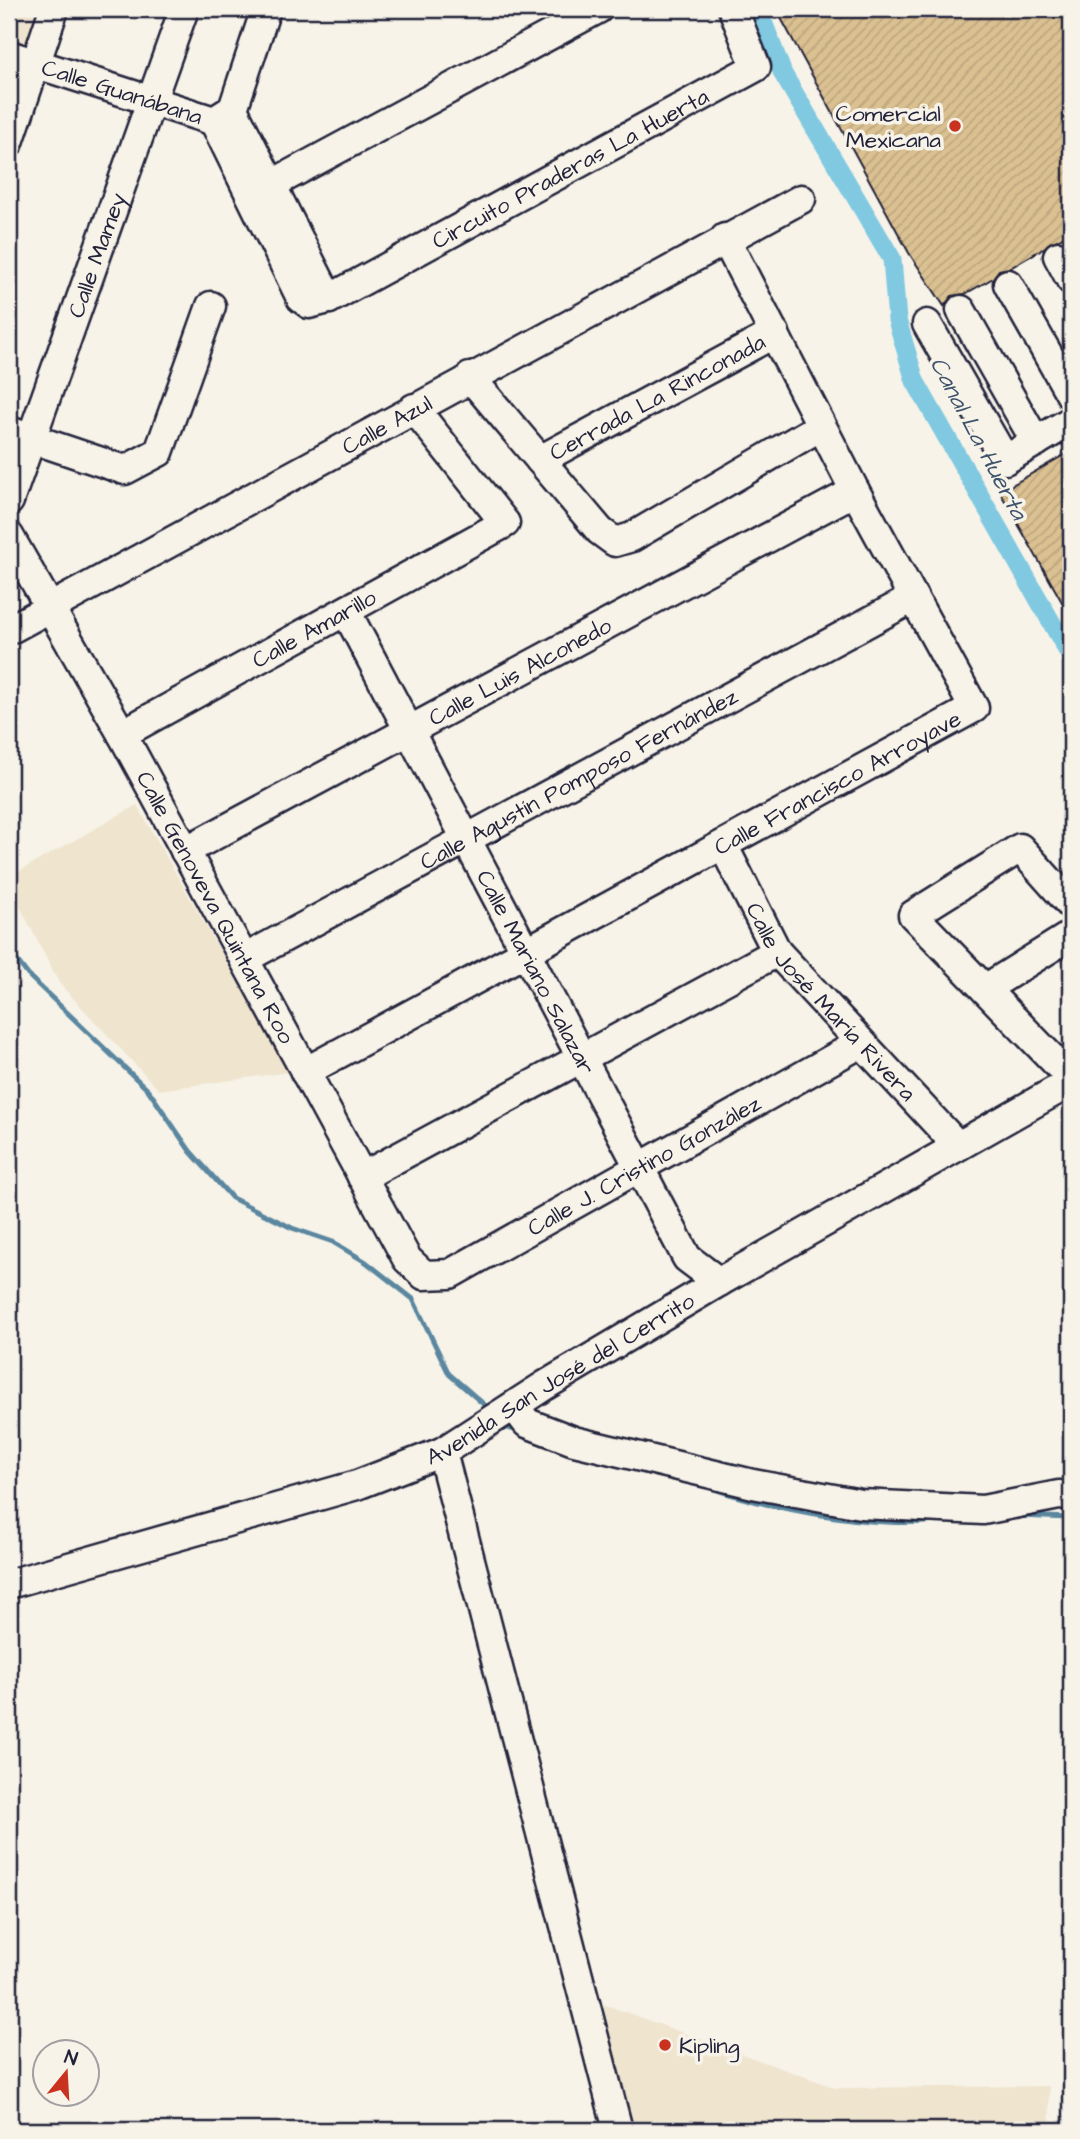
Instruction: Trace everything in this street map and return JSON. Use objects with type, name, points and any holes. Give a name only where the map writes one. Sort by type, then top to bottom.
[{"type":"street","points":[[9,142],[54,9]]},
{"type":"street","name":"Calle Mamey","points":[[9,501],[20,434],[152,100],[184,9]]},
{"type":"street","points":[[224,115],[266,9]]},
{"type":"street","points":[[263,190],[598,9]]},
{"type":"street","name":"Circuito Praderas La Huerta","points":[[224,115],[263,190],[329,299],[756,67],[733,9]]},
{"type":"street","name":"Calle Guanábana","points":[[9,55],[152,100],[224,115]]},
{"type":"street","name":"Calle Azul","points":[[9,630],[801,199]]},
{"type":"street","name":"Calle Francisco Arroyave","points":[[305,1072],[974,708],[855,491],[725,238]]},
{"type":"street","points":[[1008,284],[1071,395]]},
{"type":"street","points":[[20,434],[125,470],[159,452],[211,306]]},
{"type":"street","points":[[961,310],[1036,442]]},
{"type":"street","points":[[928,324],[1004,460],[1071,421]]},
{"type":"street","name":"Cerrada La Rinconada","points":[[540,460],[775,333]]},
{"type":"street","points":[[470,377],[600,531],[615,542],[632,537],[821,426]]},
{"type":"street","name":"Calle Amarillo","points":[[122,734],[505,523],[414,408]]},
{"type":"street","name":"Calle Luis Alconedo","points":[[185,850],[855,491]]},
{"type":"street","name":"Calle Genoveva Quintana Roo","points":[[9,536],[122,734],[407,1259],[424,1275]]},
{"type":"street","name":"Calle Agustín Pomposo Fernández","points":[[244,959],[913,598]]},
{"type":"street","name":"Calle Mariano Salazar","points":[[346,611],[687,1258],[719,1282]]},
{"type":"street","name":"Calle José María Rivera","points":[[723,845],[777,952],[957,1145]]},
{"type":"street","points":[[1071,905],[1020,848],[913,915],[1071,1080]]},
{"type":"street","points":[[985,989],[1071,935]]},
{"type":"street","points":[[362,1177],[777,952]]},
{"type":"street","name":"Calle J. Cristino González","points":[[424,1275],[450,1274],[861,1043]]},
{"type":"street","name":"Avenida San José del Cerrito","points":[[9,1584],[357,1485],[442,1452],[544,1386],[685,1302],[1071,1080]]},
{"type":"street","points":[[685,1302],[687,1258]]},
{"type":"street","points":[[515,1407],[527,1423],[574,1441],[753,1484],[861,1504],[983,1510],[1059,1494],[1071,1496]]},
{"type":"street","points":[[442,1452],[618,2130]]},
{"type":"shaded area","points":[[9,9],[38,9],[26,45],[9,39]]},
{"type":"shaded area","points":[[137,805],[289,1072],[159,1090],[59,983],[9,885],[9,877]]},
{"type":"shaded area","name":"Kipling","points":[[603,2004],[836,2088],[1049,2086],[1050,2130],[633,2130]]},
{"type":"building","name":"Comercial Mexicana","points":[[776,9],[1065,9],[1071,19],[1071,232],[1010,268],[999,270],[993,278],[965,294],[952,296],[944,306],[909,253]]},
{"type":"building","points":[[1071,451],[1071,618],[1000,492]]},
{"type":"waterway","name":"Canal La Huerta","points":[[758,9],[783,74],[892,259],[897,320],[915,381],[1071,657]]},
{"type":"waterway","points":[[9,950],[28,975],[149,1091],[190,1151],[232,1198],[292,1228],[333,1242],[366,1262],[413,1299],[449,1374],[488,1408]]},
{"type":"waterway","points":[[502,1427],[521,1431]]},
{"type":"waterway","points":[[711,1488],[762,1503],[822,1515],[883,1522],[936,1521]]},
{"type":"waterway","points":[[1018,1516],[1071,1518]]},
{"type":"place","name":"Comercial Mexicana","points":[[955,126]]},
{"type":"place","name":"Kipling","points":[[665,2045]]}]
